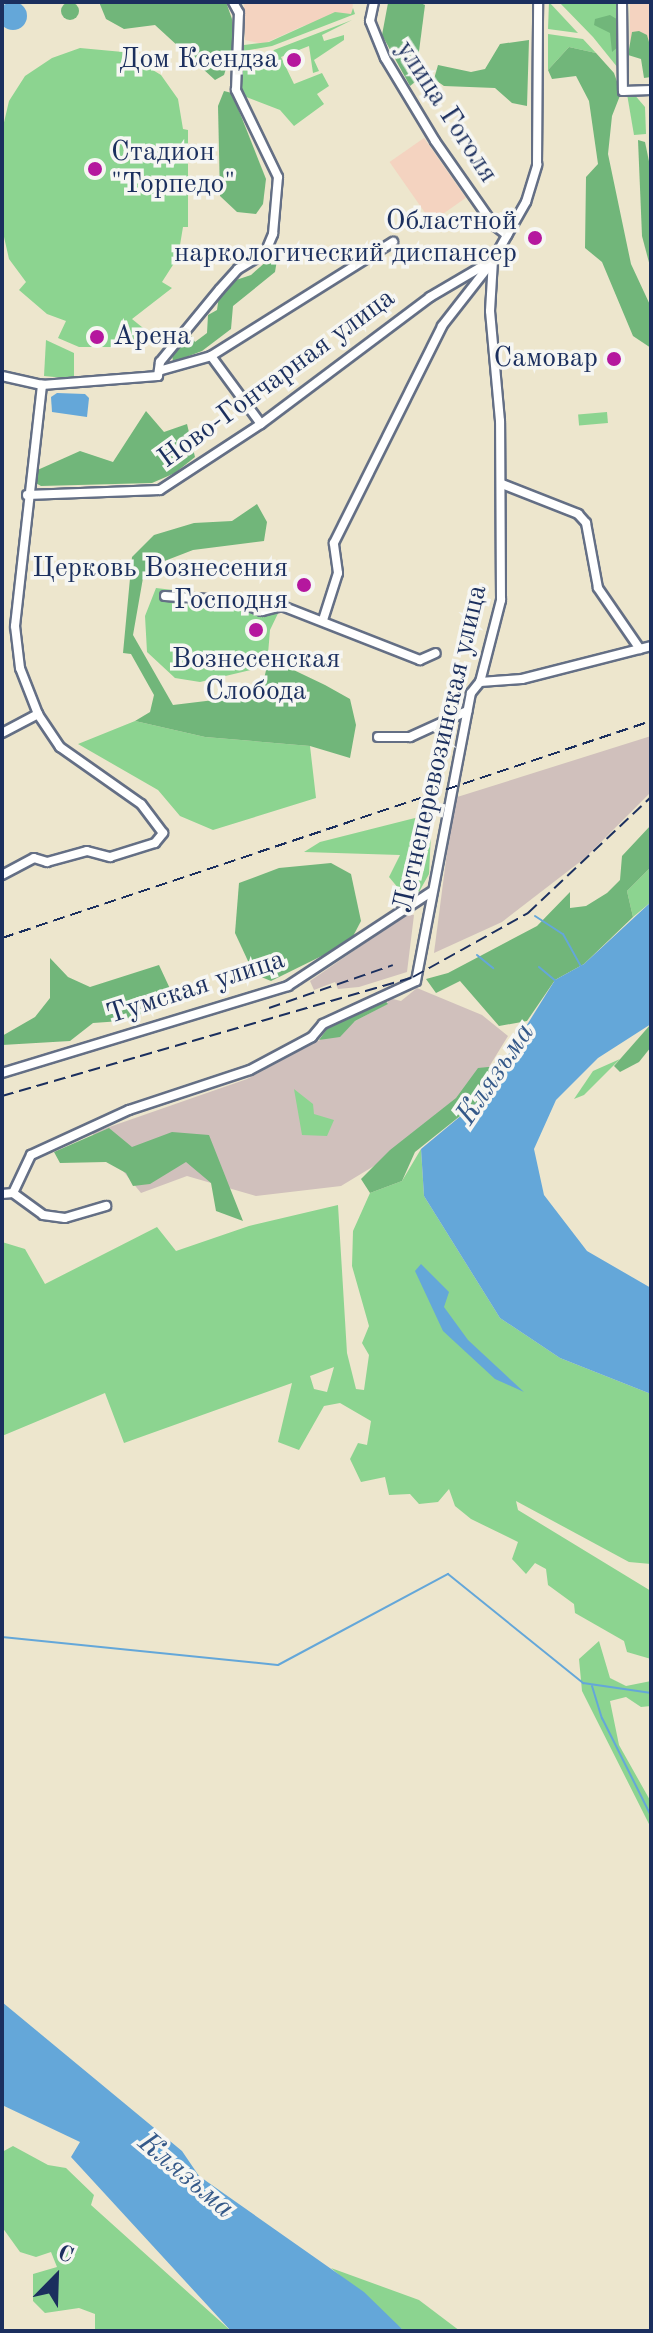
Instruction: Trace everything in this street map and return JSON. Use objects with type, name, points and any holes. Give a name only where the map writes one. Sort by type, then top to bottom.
[{"type":"street","points":[[162,370],[160,362],[220,289],[238,269],[265,253],[275,204],[278,177],[236,90],[239,13],[233,2]]},
{"type":"street","name":"улица Гоголя","points":[[374,2],[370,21],[385,58],[493,224],[507,235]]},
{"type":"street","name":"Летнеперевозинская улица","points":[[13,1193],[31,1155],[129,1110],[250,1070],[312,1037],[323,1024],[412,984],[471,693],[480,682],[501,600],[502,484],[490,311],[493,260],[526,202],[537,165],[538,2]]},
{"type":"street","points":[[622,2],[623,91],[651,90]]},
{"type":"street","points":[[162,370],[168,372],[211,356],[393,242]]},
{"type":"street","points":[[323,620],[338,573],[334,543],[442,326],[493,260]]},
{"type":"street","name":"Ново-Гончарная улица","points":[[27,495],[160,490],[261,424],[419,304],[493,260]]},
{"type":"street","points":[[211,356],[261,424]]},
{"type":"street","points":[[2,376],[42,385],[148,380],[162,370]]},
{"type":"street","points":[[2,875],[34,858],[47,862],[87,851],[110,857],[155,843],[163,833],[141,804],[60,747],[38,714],[20,668],[15,626],[27,495],[42,385]]},
{"type":"street","points":[[502,484],[578,514],[586,523],[598,588],[640,649]]},
{"type":"street","points":[[165,596],[237,601],[262,611],[282,606],[420,660],[436,653]]},
{"type":"street","points":[[480,682],[522,679],[651,646]]},
{"type":"street","points":[[378,737],[410,737],[468,711]]},
{"type":"street","points":[[2,733],[38,714]]},
{"type":"street","name":"Тумская улица","points":[[2,1073],[288,986],[431,892]]},
{"type":"street","points":[[2,1194],[13,1193],[43,1215],[65,1218],[106,1206]]},
{"type":"shaded area","points":[[244,2],[353,2],[352,14],[303,26],[263,44],[245,40]]},
{"type":"shaded area","points":[[630,2],[651,2],[651,55],[630,55]]},
{"type":"shaded area","points":[[424,138],[466,198],[431,222],[390,162]]},
{"type":"shaded area","points":[[651,736],[651,792],[585,858],[502,922],[434,953],[454,798]]},
{"type":"shaded area","points":[[407,914],[414,915],[407,972],[359,987],[338,989],[335,982],[314,990],[310,981]]},
{"type":"shaded area","points":[[417,988],[482,1015],[508,1036],[473,1093],[412,1143],[341,1186],[256,1196],[187,1176],[141,1193],[92,1133],[247,1079],[387,1004],[389,998],[401,1001]]},
{"type":"green space","points":[[66,2],[74,2],[79,11],[77,18],[66,20],[61,15],[61,7]]},
{"type":"green space","points":[[99,2],[226,2],[232,19],[232,50],[224,75],[215,80],[155,25],[124,29],[106,19]]},
{"type":"green space","points":[[418,2],[425,5],[415,82],[410,86],[382,35],[388,3]]},
{"type":"green space","points":[[549,2],[578,33],[548,29]]},
{"type":"green space","points":[[559,2],[617,2],[618,68],[593,37]]},
{"type":"green space","points":[[353,8],[355,14],[272,46],[244,51],[244,45],[269,42],[335,12],[351,14]]},
{"type":"green space","points":[[610,15],[620,21],[619,46],[612,52],[610,33],[594,25],[595,19]]},
{"type":"green space","points":[[352,20],[322,35],[324,41],[344,35],[344,40],[314,60],[319,71],[313,73],[309,46],[281,57],[294,84],[322,73],[329,86],[317,94],[324,104],[294,126],[280,110],[241,95],[243,56],[270,57],[274,50]]},
{"type":"green space","points":[[632,32],[647,35],[651,49],[651,77],[644,78],[641,59],[628,55]]},
{"type":"green space","points":[[548,34],[583,39],[596,53],[569,47],[548,70]]},
{"type":"green space","points":[[529,40],[527,106],[512,103],[495,88],[444,86],[434,79],[438,65],[471,72],[485,69],[500,44]]},
{"type":"green space","points":[[569,47],[596,53],[614,73],[621,93],[612,116],[608,154],[631,264],[651,307],[651,348],[633,336],[602,262],[585,248],[586,177],[598,164],[589,101],[576,76],[552,79],[548,70]]},
{"type":"green space","name":"Стадион \"Торпедо\"","points":[[80,48],[123,52],[161,75],[178,99],[183,129],[188,130],[188,227],[183,227],[178,257],[162,282],[172,288],[132,319],[148,332],[145,336],[115,347],[79,347],[58,338],[66,321],[47,314],[19,290],[26,282],[9,259],[2,228],[2,131],[9,101],[25,76],[52,58]]},
{"type":"green space","points":[[224,91],[232,93],[266,179],[263,204],[256,214],[237,212],[220,196],[218,106]]},
{"type":"green space","points":[[633,93],[645,107],[646,134],[634,135],[627,94]]},
{"type":"green space","points":[[638,140],[645,142],[651,171],[651,270],[642,236]]},
{"type":"green space","points":[[268,260],[277,260],[275,272],[233,306],[231,329],[202,351],[173,362],[172,354],[190,334],[195,342],[207,333],[208,315],[217,310],[219,296],[230,282],[251,275]]},
{"type":"green space","points":[[46,340],[74,353],[74,379],[44,376]]},
{"type":"green space","points":[[146,411],[164,432],[187,424],[195,457],[175,473],[152,483],[41,486],[32,481],[33,472],[80,451],[113,462]]},
{"type":"green space","points":[[607,412],[608,423],[579,425],[578,415]]},
{"type":"green space","points":[[257,504],[267,522],[264,541],[193,550],[162,562],[143,578],[133,635],[173,705],[239,697],[264,679],[267,666],[279,663],[350,699],[356,725],[350,758],[310,746],[205,737],[135,721],[150,712],[154,695],[131,654],[123,653],[132,557],[154,535],[194,523],[232,521]]},
{"type":"green space","points":[[156,588],[283,603],[270,630],[267,666],[200,682],[175,678],[147,652],[145,616]]},
{"type":"green space","points":[[135,721],[205,737],[310,746],[316,798],[213,830],[180,816],[158,790],[78,744]]},
{"type":"green space","points":[[415,818],[417,833],[431,833],[429,874],[419,892],[399,889],[389,877],[400,855],[304,852],[320,842]]},
{"type":"green space","points":[[651,825],[651,867],[627,891],[633,917],[584,964],[555,980],[527,1021],[499,1026],[460,981],[436,993],[426,979],[448,973],[537,926],[570,892],[570,908],[586,906],[607,893],[620,880],[622,856]]},
{"type":"green space","points":[[331,863],[351,874],[361,921],[350,942],[271,981],[254,974],[235,933],[239,883],[279,868]]},
{"type":"green space","points":[[651,867],[651,902],[633,917],[627,891]]},
{"type":"green space","points":[[50,958],[68,977],[90,987],[159,965],[172,993],[159,1008],[121,1021],[93,1023],[70,1041],[2,1045],[2,1036],[35,1017],[50,998]]},
{"type":"green space","points":[[383,998],[388,1004],[355,1021],[340,1037],[319,1040],[330,1025]]},
{"type":"green space","points":[[651,1024],[651,1047],[639,1062],[620,1072],[614,1066]]},
{"type":"green space","points":[[620,1059],[584,1095],[574,1099],[593,1071]]},
{"type":"green space","points":[[498,1066],[480,1100],[415,1152],[402,1181],[370,1193],[361,1179],[390,1150],[456,1098],[478,1068]]},
{"type":"green space","points":[[294,1089],[313,1104],[314,1114],[334,1120],[327,1136],[302,1135]]},
{"type":"green space","points":[[109,1128],[132,1147],[172,1132],[209,1135],[243,1221],[216,1211],[211,1183],[186,1162],[150,1184],[133,1186],[126,1173],[106,1162],[60,1163],[54,1152]]},
{"type":"green space","points":[[421,1149],[424,1196],[500,1318],[560,1358],[651,1394],[651,1564],[629,1562],[516,1501],[518,1510],[651,1591],[651,1659],[627,1652],[624,1641],[575,1613],[574,1604],[548,1585],[546,1569],[535,1563],[526,1574],[512,1559],[518,1542],[471,1519],[455,1506],[449,1489],[438,1502],[419,1504],[410,1494],[389,1495],[385,1477],[361,1482],[350,1459],[358,1443],[367,1445],[371,1421],[340,1403],[324,1406],[299,1450],[278,1442],[292,1383],[124,1443],[105,1393],[2,1436],[2,1242],[25,1249],[45,1284],[157,1227],[176,1251],[249,1226],[338,1205],[347,1353],[356,1389],[364,1390],[369,1355],[362,1343],[369,1326],[352,1266],[353,1231],[370,1193],[402,1181]],"holes":[[[334,1367],[327,1392],[314,1389],[310,1376]]]},
{"type":"green space","points":[[599,1641],[610,1678],[626,1686],[651,1681],[651,1706],[641,1707],[626,1697],[610,1701],[619,1745],[651,1802],[651,1828],[582,1691],[579,1659]]},
{"type":"green space","points":[[13,2146],[48,2165],[66,2168],[94,2195],[91,2205],[231,2331],[95,2331],[95,2314],[79,2308],[45,2313],[33,2301],[33,2274],[57,2267],[51,2252],[36,2257],[20,2252],[2,2227],[2,2152]]},
{"type":"green space","points":[[331,2268],[419,2300],[460,2331],[404,2331]]},
{"type":"water","points":[[13,2],[23,6],[27,16],[23,26],[13,30],[3,26],[-1,16],[3,6]]},
{"type":"water","points":[[57,393],[85,394],[89,398],[87,417],[52,412],[51,397]]},
{"type":"water","points":[[651,902],[651,1024],[598,1058],[556,1100],[534,1149],[544,1195],[587,1251],[651,1288],[651,1394],[560,1358],[500,1318],[424,1196],[421,1149],[480,1100],[555,980],[584,964]]},
{"type":"water","points":[[421,1264],[449,1292],[444,1307],[468,1340],[524,1392],[495,1379],[443,1331],[415,1271]]},
{"type":"water","name":"Клязьма","points":[[2,2002],[182,2151],[199,2176],[364,2292],[404,2331],[231,2331],[71,2157],[80,2142],[2,2105]]},
{"type":"waterway","points":[[535,916],[563,934],[581,966]]},
{"type":"waterway","points":[[477,955],[493,968]]},
{"type":"waterway","points":[[539,967],[557,982]]},
{"type":"waterway","points":[[2,1637],[278,1665],[448,1574],[583,1683],[651,1693]]},
{"type":"waterway","points":[[592,1686],[602,1718],[651,1816]]},
{"type":"railway","points":[[2,938],[651,721]]},
{"type":"railway","points":[[2,1096],[413,977],[528,913],[651,797]]},
{"type":"railway","points":[[269,1008],[393,965]]},
{"type":"place","name":"Дом Ксендза","points":[[294,60]]},
{"type":"place","name":"Стадион \"Торпедо\"","points":[[95,169]]},
{"type":"place","name":"Областной наркологический диспансер","points":[[535,238]]},
{"type":"place","name":"Арена","points":[[97,337]]},
{"type":"place","name":"Самовар","points":[[614,359]]},
{"type":"place","name":"Церковь Вознесения Господня","points":[[304,585]]},
{"type":"place","name":"Вознесенская Слобода","points":[[256,630]]}]
